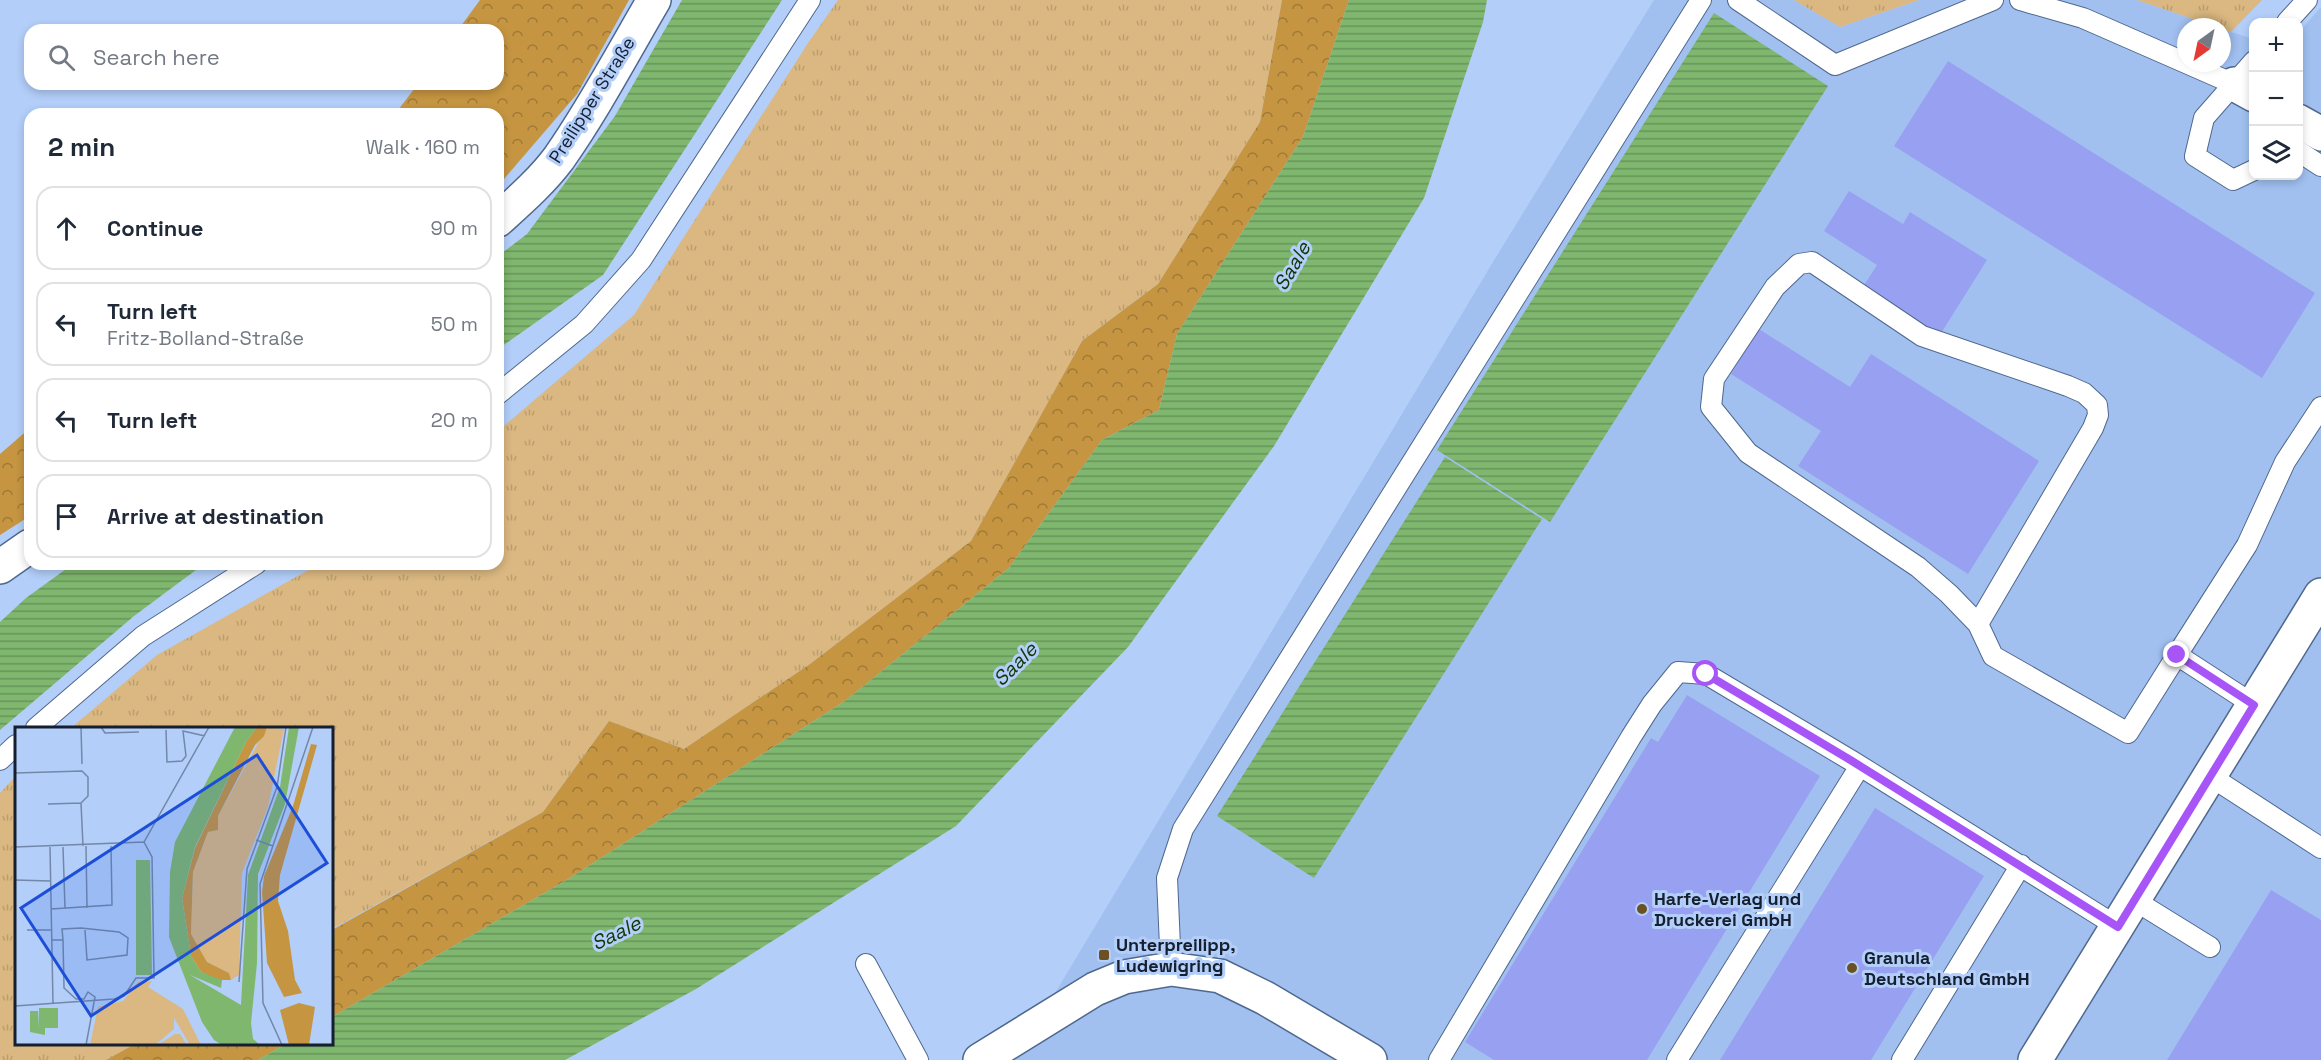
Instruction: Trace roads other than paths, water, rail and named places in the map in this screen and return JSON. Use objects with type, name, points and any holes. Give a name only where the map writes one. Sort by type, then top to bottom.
[{"type":"street","name":"Preilipper Straße","points":[[504,214],[558,159],[654,0]]},
{"type":"street","points":[[2303,124],[2321,134]]},
{"type":"street","points":[[0,567],[24,550]]},
{"type":"street","points":[[2034,1060],[2321,595]]},
{"type":"street","points":[[980,1060],[1095,989],[1125,977],[1171,969],[1220,976],[1265,998],[1370,1060]]},
{"type":"lane","points":[[504,389],[584,324],[641,260],[810,0]]},
{"type":"lane","points":[[1171,969],[1167,878],[1183,829],[1701,0]]},
{"type":"lane","points":[[1738,0],[1836,65],[1993,0]]},
{"type":"lane","points":[[2020,0],[2083,18],[2177,59]]},
{"type":"lane","points":[[2291,18],[2307,0]]},
{"type":"lane","points":[[2218,72],[2247,80]]},
{"type":"lane","points":[[2247,80],[2204,118],[2196,156],[2233,180],[2249,173]]},
{"type":"lane","points":[[2303,155],[2321,166]]},
{"type":"lane","points":[[1978,624],[2093,428],[2097,405],[2084,393],[2068,386],[1922,336],[1812,262],[1799,264],[1775,287],[1714,379],[1711,408],[1748,453],[1918,567],[1949,594],[1978,624],[1992,656],[2128,733],[2247,544],[2285,462],[2321,407]]},
{"type":"lane","points":[[38,727],[143,636],[247,570]]},
{"type":"lane","points":[[2177,655],[2254,705]]},
{"type":"lane","points":[[1439,1060],[1631,737],[1652,704],[1678,672],[1706,674],[2021,866],[2126,913],[2210,947]]},
{"type":"lane","points":[[0,760],[15,746]]},
{"type":"lane","points":[[1677,1060],[1860,766]]},
{"type":"lane","points":[[2210,776],[2321,848]]},
{"type":"lane","points":[[1902,1060],[2021,866]]},
{"type":"lane","points":[[866,964],[918,1060]]},
{"type":"water","points":[[682,0],[782,0],[603,275],[504,345],[504,251],[527,234],[615,116]]},
{"type":"water","name":"Saale","points":[[1349,0],[1487,0],[1483,22],[1424,198],[1274,446],[1128,647],[956,826],[696,989],[565,1060],[258,1060],[284,1045],[333,1045],[333,1016],[570,878],[845,701],[1009,568],[1102,440],[1159,410],[1177,334],[1303,137]]},
{"type":"water","points":[[1714,13],[1828,86],[1550,522],[1437,450]]},
{"type":"water","points":[[1445,457],[1542,519],[1314,878],[1217,816]]},
{"type":"water","points":[[65,570],[196,570],[134,616],[0,730],[0,622],[26,598]]},
{"type":"place","name":"Harfe-Verlag und Druckerei GmbH","points":[[1642,909]]},
{"type":"place","name":"Unterpreilipp, Ludewigring","points":[[1104,955]]},
{"type":"place","name":"Granula Deutschland GmbH","points":[[1852,968]]}]
